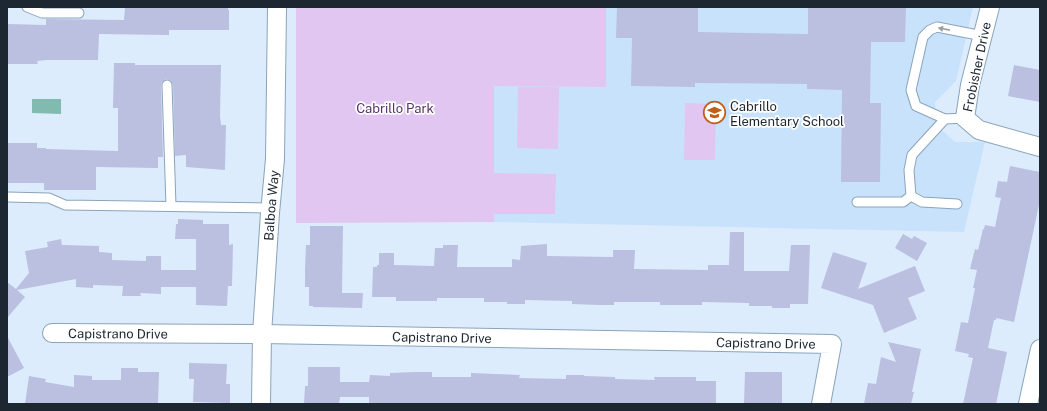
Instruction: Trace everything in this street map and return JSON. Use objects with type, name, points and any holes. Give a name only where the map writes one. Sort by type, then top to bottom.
[{"type":"street","name":"Balboa Way","points":[[261,404],[262,334],[275,160],[277,7]]},
{"type":"street","name":"Frobisher Drive","points":[[990,7],[970,85],[965,118],[979,130],[1040,147]]},
{"type":"street","name":"Capistrano Drive","points":[[52,333],[262,334],[832,344],[821,404]]},
{"type":"street","points":[[1028,404],[1040,349]]},
{"type":"lane","points":[[27,7],[42,13],[79,13]]},
{"type":"lane","points":[[965,118],[945,119],[916,106],[911,90],[924,37],[930,30],[937,27],[982,36]]},
{"type":"lane","points":[[167,85],[171,206]]},
{"type":"lane","points":[[912,196],[909,170],[912,155],[945,119]]},
{"type":"lane","points":[[857,202],[903,202],[912,196]]},
{"type":"lane","points":[[912,196],[922,202],[957,204]]},
{"type":"lane","points":[[7,198],[49,198],[65,205],[271,208]]},
{"type":"shaded area","name":"Cabrillo Elementary School","points":[[606,7],[973,7],[956,81],[935,102],[936,125],[955,142],[985,142],[964,232],[494,222],[494,85],[606,87]]},
{"type":"shaded area","points":[[32,99],[61,99],[61,114],[32,113]]},
{"type":"green space","name":"Cabrillo Park","points":[[296,7],[606,7],[606,87],[494,86],[494,173],[556,174],[555,214],[494,214],[494,222],[296,223]]},
{"type":"green space","points":[[518,87],[559,87],[558,149],[517,148]]},
{"type":"green space","points":[[685,103],[716,104],[715,160],[684,160]]},
{"type":"building","points":[[125,7],[228,7],[229,30],[169,30],[169,35],[99,34],[98,60],[46,60],[37,61],[38,64],[7,64],[7,24],[46,25],[46,19],[124,20]]},
{"type":"building","points":[[617,7],[698,7],[698,32],[808,34],[808,7],[906,7],[905,42],[871,42],[870,103],[881,103],[880,182],[841,182],[842,90],[807,89],[807,84],[695,83],[695,87],[631,86],[632,38],[616,38]]},
{"type":"building","points":[[114,63],[135,63],[135,65],[221,65],[220,116],[221,125],[226,125],[225,170],[186,167],[186,155],[175,156],[173,85],[170,80],[166,79],[161,85],[163,157],[158,157],[158,168],[96,167],[96,190],[44,190],[44,183],[7,183],[7,143],[37,143],[37,148],[46,149],[118,151],[118,108],[113,108]]},
{"type":"building","points":[[1014,65],[1040,70],[1040,102],[1008,96]]},
{"type":"building","points":[[1010,166],[1040,172],[1040,200],[1014,322],[996,318],[996,320],[994,320],[988,348],[1007,352],[996,404],[963,404],[973,358],[968,357],[969,354],[955,351],[961,322],[968,323],[975,288],[973,288],[977,270],[970,269],[975,249],[978,250],[985,225],[995,227],[1001,198],[995,197],[998,181],[1007,182]]},
{"type":"building","points":[[178,219],[203,220],[203,224],[229,224],[229,245],[233,244],[232,286],[228,286],[227,306],[196,305],[196,287],[161,287],[161,294],[140,293],[141,296],[122,296],[123,286],[93,285],[93,288],[76,287],[76,279],[17,290],[25,297],[7,318],[7,282],[16,289],[29,273],[25,251],[48,247],[47,242],[61,239],[62,245],[99,246],[99,252],[112,253],[112,260],[146,261],[146,256],[161,256],[161,270],[196,270],[196,239],[175,239],[176,224],[178,224]]},
{"type":"building","points":[[310,226],[343,226],[342,293],[363,293],[362,308],[309,306],[309,287],[305,287],[305,269],[306,245],[310,245]]},
{"type":"building","points":[[730,232],[744,232],[744,271],[789,271],[791,245],[810,245],[808,304],[790,304],[790,308],[772,308],[772,306],[749,306],[749,303],[702,302],[702,305],[660,305],[660,302],[614,302],[614,305],[599,305],[572,304],[572,301],[525,300],[525,304],[507,304],[507,302],[484,302],[484,298],[437,298],[437,301],[396,301],[396,297],[372,297],[373,267],[377,267],[377,265],[379,265],[379,253],[394,253],[394,265],[434,266],[435,248],[443,248],[443,245],[458,245],[457,267],[512,267],[512,259],[520,260],[521,246],[547,244],[547,256],[613,257],[613,250],[635,250],[634,269],[708,270],[708,265],[729,265]]},
{"type":"building","points":[[903,234],[912,239],[914,236],[927,243],[917,261],[895,248]]},
{"type":"building","points":[[833,252],[867,263],[858,289],[915,266],[925,291],[908,298],[917,319],[884,333],[873,305],[821,288]]},
{"type":"building","points":[[7,336],[24,368],[7,377]]},
{"type":"building","points":[[888,342],[921,349],[911,404],[864,404],[868,383],[876,384],[881,357],[896,362]]},
{"type":"building","points":[[189,363],[227,364],[226,384],[230,384],[230,403],[193,402],[194,379],[189,379]]},
{"type":"building","points":[[308,367],[340,367],[340,382],[369,382],[370,375],[390,376],[390,373],[414,372],[432,372],[432,377],[471,377],[471,373],[520,375],[519,378],[566,379],[566,375],[615,377],[615,379],[655,380],[654,377],[696,377],[696,381],[716,381],[716,404],[369,404],[369,397],[340,397],[339,404],[304,404],[305,386],[308,386]]},
{"type":"building","points":[[121,368],[138,368],[138,372],[159,372],[158,404],[25,404],[29,376],[46,379],[45,382],[74,387],[74,375],[92,376],[92,380],[121,380]]},
{"type":"building","points":[[745,372],[782,372],[782,404],[744,404]]},
{"type":"place","name":"Cabrillo Elementary School","points":[[715,113]]}]
